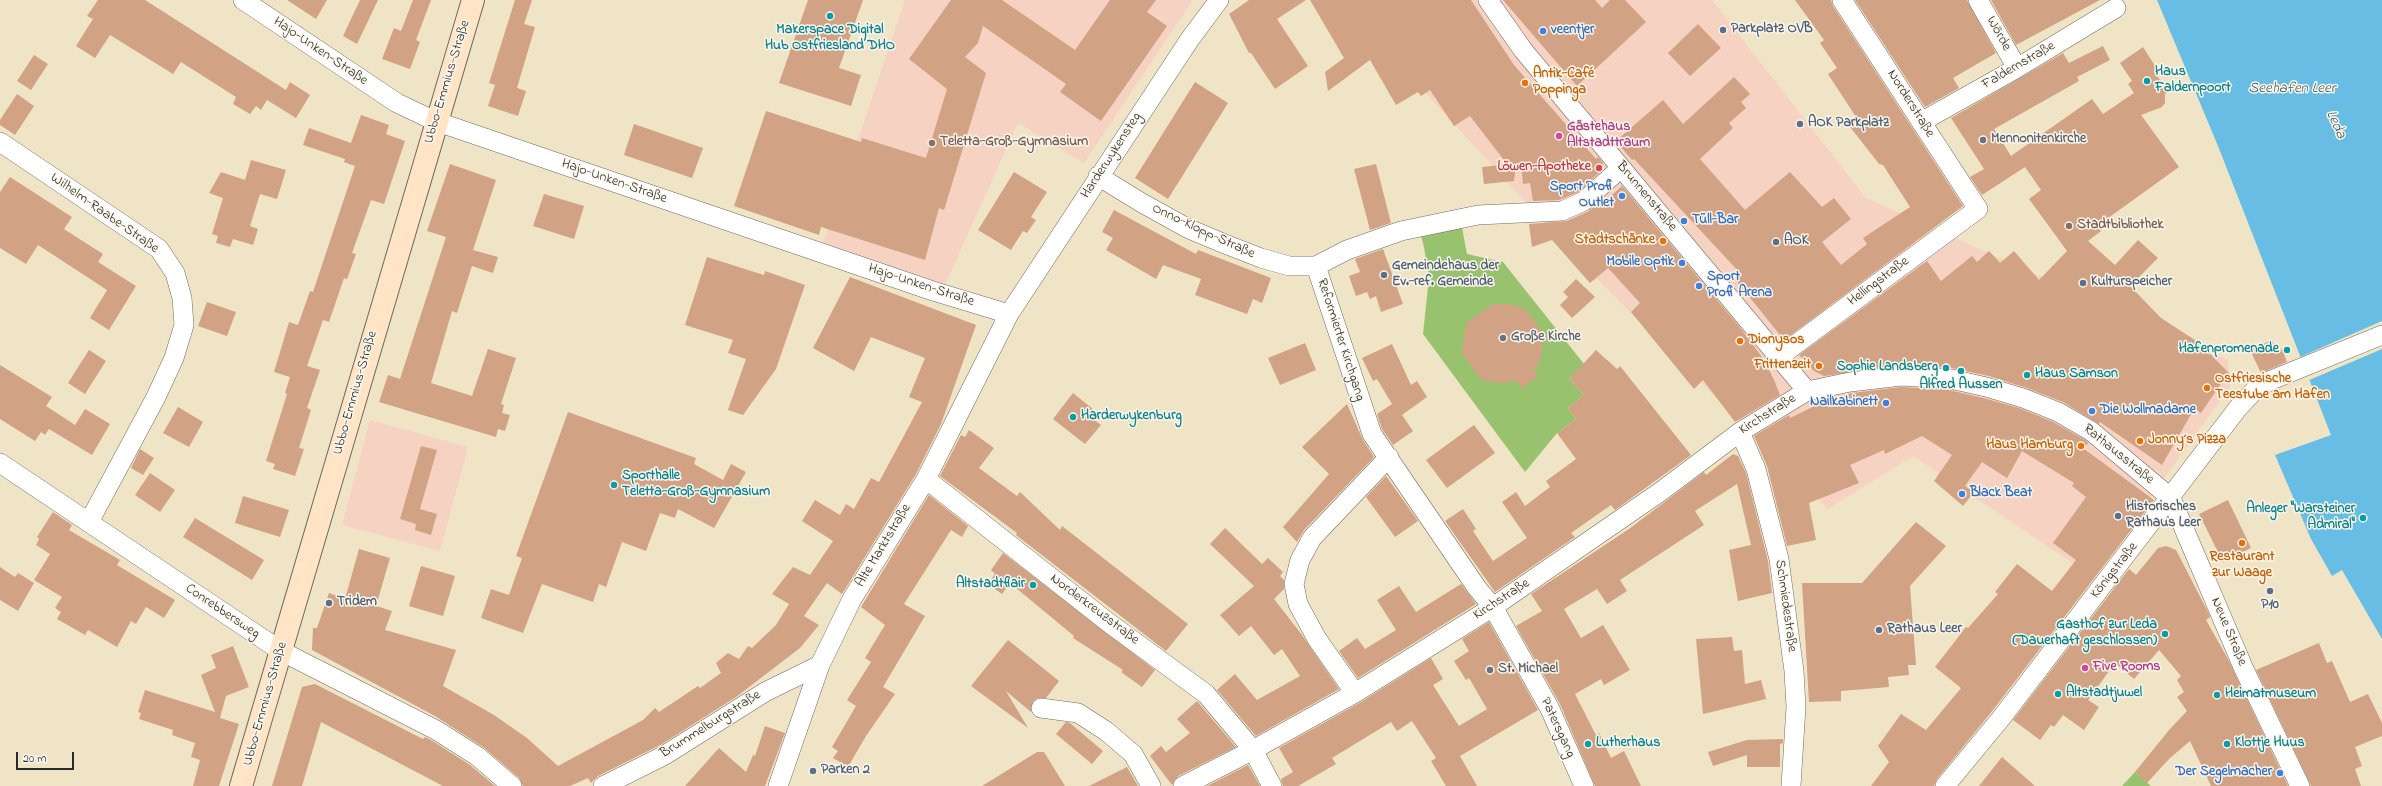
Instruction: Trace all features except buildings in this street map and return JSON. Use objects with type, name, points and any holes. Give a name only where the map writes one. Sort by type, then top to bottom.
[{"type":"main road","name":"Ubbo-Emmius-Straße","points":[[241,786],[436,121],[473,0]]},
{"type":"street","name":"Hajo-Unken-Straße","points":[[243,0],[397,104],[436,121],[933,291],[1009,314]]},
{"type":"street","name":"Harderwykensteg","points":[[1009,314],[1098,176],[1190,39],[1219,0]]},
{"type":"street","name":"Brunnenstraße","points":[[1488,0],[1523,50],[1780,356],[1807,391]]},
{"type":"street","name":"Norderstraße","points":[[1842,0],[1978,209]]},
{"type":"street","name":"Wörde","points":[[1978,0],[2017,68]]},
{"type":"street","name":"Faldernstraße","points":[[1921,122],[2017,68],[2116,8]]},
{"type":"street","name":"Wilhelm-Raabe-Straße","points":[[0,142],[159,249],[175,273],[182,298],[184,325],[174,358],[156,397],[89,522]]},
{"type":"street","name":"Reformierter Kirchgang","points":[[1493,607],[1477,588],[1372,434],[1316,266],[1347,250],[1401,231],[1478,216],[1562,211],[1584,201],[1621,168]]},
{"type":"street","name":"Onno-Klopp-Straße","points":[[1098,176],[1189,229],[1225,244],[1261,258],[1289,266],[1316,266]]},
{"type":"street","name":"Hellingstraße","points":[[1780,356],[1978,209]]},
{"type":"street","name":"Alte Marktstraße","points":[[778,786],[820,665],[852,599],[926,479],[1009,314]]},
{"type":"street","name":"Königstraße","points":[[1945,786],[2002,717],[2171,498],[2234,413],[2254,391],[2269,381],[2382,335]]},
{"type":"street","name":"Rathausstraße","points":[[1807,391],[1850,382],[1901,376],[1950,379],[2006,392],[2058,412],[2091,432],[2171,498]]},
{"type":"street","name":"Kirchstraße","points":[[1182,786],[1253,750],[1355,693],[1493,607],[1660,492],[1740,432],[1807,391]]},
{"type":"street","name":"Schmiedestraße","points":[[1740,432],[1756,469],[1779,559],[1794,671],[1796,707],[1791,786]]},
{"type":"street","points":[[1355,693],[1317,639],[1298,604],[1294,584],[1300,560],[1312,538],[1389,457]]},
{"type":"street","name":"Conrebbersweg","points":[[0,463],[281,651],[436,730],[477,756],[512,786]]},
{"type":"street","name":"Norderkreuzstraße","points":[[926,479],[1109,622],[1206,694],[1253,750],[1272,786]]},
{"type":"street","name":"Neue Straße","points":[[2171,498],[2243,667],[2300,786]]},
{"type":"street","name":"Patersgang","points":[[1493,607],[1550,709],[1584,786]]},
{"type":"street","name":"Brummelburgstraße","points":[[603,786],[665,755],[765,692],[820,665]]},
{"type":"street","points":[[1041,708],[1078,713],[1106,731],[1133,754],[1151,786]]},
{"type":"shaded area","name":"Teletta-Groß-Gymnasium","points":[[905,0],[1193,0],[1084,163],[1018,123],[944,287],[822,246]]},
{"type":"shaded area","points":[[1340,0],[1712,0],[1866,198],[2228,360],[2230,387],[2093,577],[1913,456],[1828,509],[1591,273]]},
{"type":"shaded area","points":[[370,420],[468,447],[440,551],[342,525]]},
{"type":"green space","points":[[1461,222],[1467,254],[1503,262],[1584,364],[1569,379],[1584,395],[1568,408],[1576,419],[1557,433],[1525,472],[1423,334],[1429,278],[1420,232]]},
{"type":"green space","points":[[2135,772],[2151,786],[2122,786]]},
{"type":"water","name":"Seehafen Leer","points":[[2157,0],[2382,0],[2382,639],[2342,570],[2332,576],[2311,539],[2275,455],[2331,435],[2218,146]]},
{"type":"pier","points":[[2382,321],[2382,349],[2307,381],[2298,358]]},
{"type":"place","name":"Makerspace Digital Hub Ostfriesland DHO","points":[[830,16]]},
{"type":"place","name":"Parkplatz OVB","points":[[1723,30]]},
{"type":"place","name":"veentjer","points":[[1543,31]]},
{"type":"place","name":"Haus Faldernpoort","points":[[2147,81]]},
{"type":"place","name":"Antik-Café Poppinga","points":[[1525,83]]},
{"type":"place","name":"AOK Parkplatz","points":[[1800,124]]},
{"type":"place","name":"Gästehaus Altstadttraum","points":[[1559,136]]},
{"type":"place","name":"Mennonitenkirche","points":[[1983,140]]},
{"type":"place","name":"Teletta-Groß-Gymnasium","points":[[932,143]]},
{"type":"place","name":"Löwen-Apotheke","points":[[1599,168]]},
{"type":"place","name":"Sport Profi Outlet","points":[[1622,196]]},
{"type":"place","name":"Tüll-Bar","points":[[1684,221]]},
{"type":"place","name":"Stadtbibliothek","points":[[2069,226]]},
{"type":"place","name":"Stadtschänke","points":[[1663,241]]},
{"type":"place","name":"AOK","points":[[1776,242]]},
{"type":"place","name":"Mobile Optik","points":[[1682,263]]},
{"type":"place","name":"Gemeindehaus der Ev.-ref. Gemeinde","points":[[1384,275]]},
{"type":"place","name":"Kulturspeicher","points":[[2083,283]]},
{"type":"place","name":"Sport Profi Arena","points":[[1699,286]]},
{"type":"place","name":"Große Kirche","points":[[1503,338]]},
{"type":"place","name":"Dionysos","points":[[1740,341]]},
{"type":"place","name":"Hafenpromenade","points":[[2287,350]]},
{"type":"place","name":"Frittenzeit","points":[[1819,366]]},
{"type":"place","name":"Sophie Landsberg","points":[[1946,368]]},
{"type":"place","name":"Alfred Aussen","points":[[1961,371]]},
{"type":"place","name":"Haus Samson","points":[[2027,375]]},
{"type":"place","name":"Ostfriesische Teestube am Hafen","points":[[2207,388]]},
{"type":"place","name":"Nailkabinett","points":[[1886,403]]},
{"type":"place","name":"Die Wollmadame","points":[[2092,411]]},
{"type":"place","name":"Harderwykenburg","points":[[1073,417]]},
{"type":"place","name":"Jonny´s Pizza","points":[[2140,441]]},
{"type":"place","name":"Haus Hamburg","points":[[2081,446]]},
{"type":"place","name":"Sporthalle Teletta-Groß-Gymnasium","points":[[614,485]]},
{"type":"place","name":"Black Beat","points":[[1962,494]]},
{"type":"place","name":"Historisches Rathaus Leer","points":[[2118,516]]},
{"type":"place","name":"Anleger \"Warsteiner Admiral\"","points":[[2363,518]]},
{"type":"place","name":"Restaurant zur Waage","points":[[2242,543]]},
{"type":"place","name":"Altstadtflair","points":[[1033,585]]},
{"type":"place","name":"P10","points":[[2270,591]]},
{"type":"place","name":"Tridem","points":[[329,603]]},
{"type":"place","name":"Rathaus Leer","points":[[1879,630]]},
{"type":"place","name":"Gasthof zur Leda (Dauerhaft geschlossen)","points":[[2165,634]]},
{"type":"place","name":"Five Rooms","points":[[2085,668]]},
{"type":"place","name":"St. Michael","points":[[1490,670]]},
{"type":"place","name":"Altstadtjuwel","points":[[2058,694]]},
{"type":"place","name":"Heimatmuseum","points":[[2217,695]]},
{"type":"place","name":"Lutherhaus","points":[[1588,744]]},
{"type":"place","name":"Klottje Huus","points":[[2227,744]]},
{"type":"place","name":"Parken 2","points":[[813,771]]},
{"type":"place","name":"Der Segelmacher","points":[[2280,773]]},
{"type":"water label","name":"Leda","points":[[2335,125]]}]
